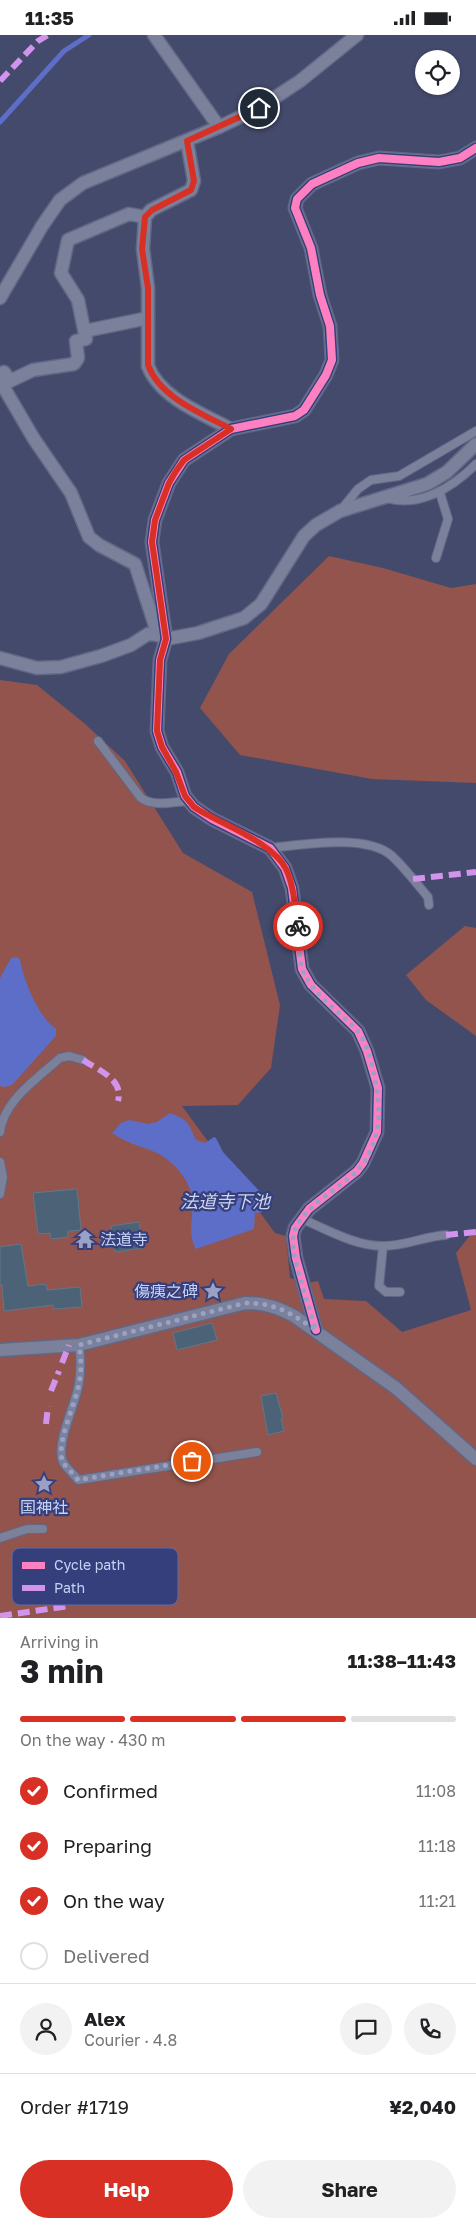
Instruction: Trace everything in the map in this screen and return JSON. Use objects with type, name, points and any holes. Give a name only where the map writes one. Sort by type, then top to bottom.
[{"type":"street","points":[[154,35],[219,127]]},
{"type":"street","points":[[0,299],[42,225],[60,200],[83,183],[187,141],[259,108],[300,81],[357,35]]},
{"type":"street","points":[[187,141],[194,181],[191,190],[152,210],[145,217],[142,249],[148,288],[148,365],[152,375],[170,394],[231,429]]},
{"type":"street","points":[[316,1330],[292,1240],[295,1228],[309,1209],[357,1171],[364,1163],[377,1132],[378,1088],[367,1051],[358,1031],[311,985],[302,969],[292,888],[285,868],[270,848],[212,819],[194,807],[188,801],[176,772],[162,747],[157,731],[162,637],[152,542],[155,520],[169,483],[184,460],[231,429],[295,416],[304,410],[326,375],[332,360],[330,326],[320,295],[312,248],[294,208],[296,199],[312,184],[358,163],[379,157],[439,162],[460,158],[476,148]]},
{"type":"street","points":[[0,374],[4,372],[10,381],[33,370],[74,363],[78,359],[76,341],[86,339],[85,331],[78,300],[61,273],[68,239],[128,214],[145,217]]},
{"type":"street","points":[[85,331],[148,318]]},
{"type":"street","points":[[0,381],[34,439],[71,493],[89,537],[99,545],[135,564],[162,637]]},
{"type":"street","points":[[0,658],[37,668],[62,667],[131,645],[148,634],[162,637],[198,633],[244,618],[260,604],[304,535],[316,525],[340,511],[427,484],[446,473],[476,444]]},
{"type":"street","points":[[0,1351],[79,1345],[245,1303],[264,1303],[279,1307],[316,1330],[396,1388],[476,1459]]},
{"type":"lane","points":[[340,511],[358,489],[370,480],[399,477],[476,431]]},
{"type":"lane","points":[[386,498],[399,502],[440,493],[463,477],[476,464]]},
{"type":"lane","points":[[436,558],[448,519],[440,493]]},
{"type":"lane","points":[[98,741],[140,798],[155,803],[188,801]]},
{"type":"lane","points":[[270,848],[344,841],[371,847],[390,855],[428,897],[429,905]]},
{"type":"lane","points":[[0,1132],[2,1120],[16,1098],[60,1059],[69,1057],[83,1060]]},
{"type":"lane","points":[[0,1162],[3,1177],[0,1194]]},
{"type":"lane","points":[[302,1219],[349,1238],[382,1246],[446,1235]]},
{"type":"lane","points":[[382,1246],[378,1286],[386,1292],[400,1292]]},
{"type":"lane","points":[[79,1345],[80,1382],[76,1402],[61,1446],[63,1462],[78,1480],[257,1451]]},
{"type":"lane","points":[[0,1538],[27,1529],[43,1529]]},
{"type":"shaded area","points":[[329,556],[383,568],[451,588],[476,584],[476,783],[372,779],[240,755],[200,708],[229,654]]},
{"type":"shaded area","points":[[0,680],[37,685],[84,723],[125,761],[183,853],[252,892],[280,1005],[271,1068],[238,1105],[182,1106],[275,1233],[286,1236],[290,1278],[308,1283],[318,1281],[324,1299],[366,1301],[402,1332],[471,1310],[456,1253],[476,1228],[476,1618],[0,1618]]},
{"type":"shaded area","points":[[465,926],[476,928],[476,1036],[426,1000],[406,975]]},
{"type":"water","points":[[16,957],[20,959],[24,977],[38,1007],[56,1029],[56,1036],[12,1085],[5,1087],[0,1086],[0,978],[11,958]]},
{"type":"water","name":"法道寺下池","points":[[170,1113],[187,1123],[196,1140],[205,1143],[214,1137],[216,1138],[223,1152],[263,1195],[263,1212],[255,1213],[254,1229],[196,1249],[191,1233],[192,1197],[189,1186],[183,1176],[167,1159],[112,1133],[121,1123],[129,1120],[148,1124],[157,1122]]},
{"type":"building","points":[[77,1189],[81,1230],[68,1231],[68,1237],[51,1239],[50,1233],[38,1234],[33,1193]]},
{"type":"building","points":[[139,1222],[143,1248],[115,1252],[111,1226]]},
{"type":"building","points":[[21,1244],[28,1286],[46,1284],[47,1290],[80,1287],[82,1307],[53,1309],[53,1305],[4,1311],[2,1285],[0,1285],[0,1247]]},
{"type":"building","points":[[212,1323],[217,1340],[177,1350],[173,1333]]},
{"type":"building","points":[[276,1393],[283,1418],[281,1419],[284,1431],[268,1435],[261,1396]]},
{"type":"waterway","points":[[0,122],[64,51],[89,35]]},
{"type":"marked path","points":[[0,81],[38,41],[48,35]]},
{"type":"marked path","points":[[413,879],[476,872]]},
{"type":"marked path","points":[[83,1060],[114,1081],[119,1093],[118,1101]]},
{"type":"marked path","points":[[446,1235],[476,1232]]},
{"type":"marked path","points":[[62,1363],[69,1345]]},
{"type":"marked path","points":[[51,1391],[59,1371]]},
{"type":"marked path","points":[[46,1424],[48,1406]]},
{"type":"marked path","points":[[0,1616],[69,1606]]},
{"type":"cycle path","points":[[316,1330],[296,1258],[293,1236],[295,1228],[309,1209],[357,1171],[363,1163],[377,1132],[378,1088],[367,1051],[358,1031],[311,985],[302,969],[292,888],[285,868],[270,848],[212,819],[194,807],[185,796],[177,772],[162,747],[157,731],[160,660],[166,639],[152,542],[155,520],[169,483],[184,460],[231,429],[295,416],[304,410],[326,375],[332,360],[330,326],[320,295],[311,248],[295,208],[297,199],[312,184],[358,163],[379,158],[439,162],[460,158],[476,148]]},
{"type":"way so far","points":[[192,1461],[78,1480],[63,1462],[61,1446],[76,1402],[80,1382],[79,1345],[245,1303],[264,1303],[279,1307],[316,1330],[292,1240],[295,1228],[309,1209],[357,1171],[364,1163],[377,1132],[379,1116],[378,1088],[367,1051],[358,1031],[322,998],[311,985],[302,969],[298,926]]},
{"type":"place","name":"法道寺","points":[[85,1239]]},
{"type":"place","name":"傷痍之碑","points":[[213,1291]]},
{"type":"place","name":"国神社","points":[[44,1484]]},
{"type":"route","points":[[259,108],[187,141],[194,181],[191,190],[152,210],[145,217],[142,249],[148,288],[148,365],[152,375],[170,394],[231,429],[184,460],[169,483],[155,520],[152,542],[166,639],[160,660],[157,731],[162,747],[176,772],[185,796],[194,807],[212,819],[270,848],[285,868],[292,888],[298,926]]}]
